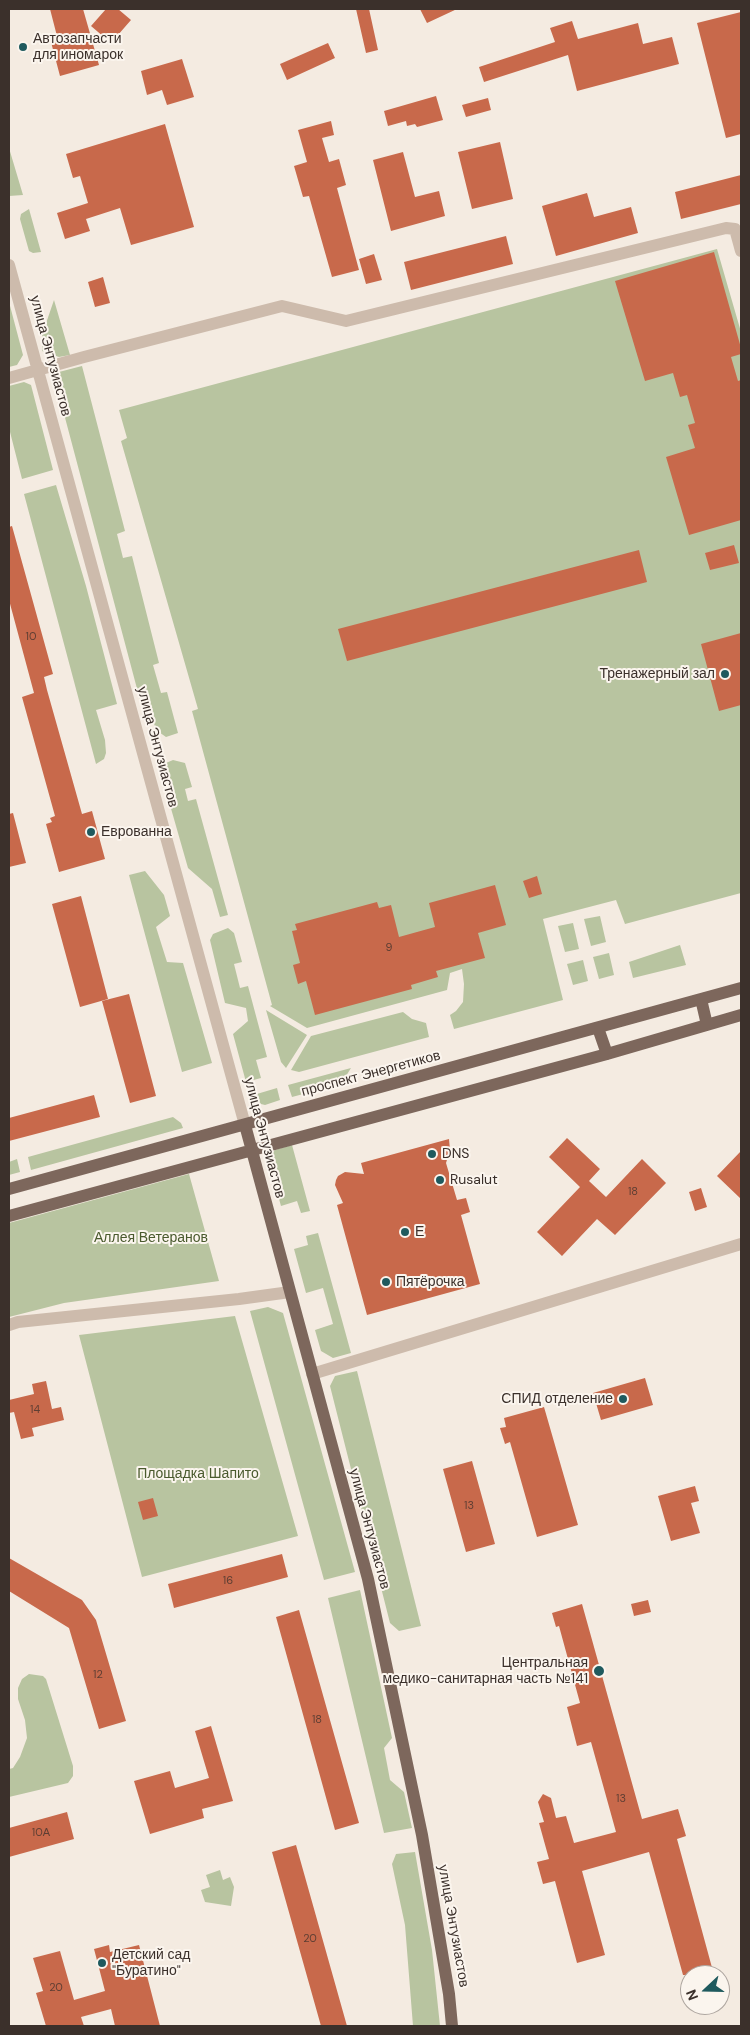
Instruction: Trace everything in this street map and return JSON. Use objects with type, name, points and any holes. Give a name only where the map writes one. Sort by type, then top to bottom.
[{"type":"main road","name":"проспект Энергетиков","points":[[9,1189],[741,988]]},
{"type":"main road","points":[[701,999],[708,1025]]},
{"type":"main road","points":[[9,1216],[607,1054],[741,1015]]},
{"type":"main road","points":[[598,1028],[607,1054]]},
{"type":"main road","name":"улица Энтузиастов","points":[[244,1125],[370,1588],[422,1835],[449,1994],[452,2026]]},
{"type":"street","points":[[9,378],[282,306],[346,321],[726,228],[735,229],[741,251]]},
{"type":"street","name":"улица Энтузиастов","points":[[9,265],[39,369],[66,476],[244,1125]]},
{"type":"street","points":[[312,1374],[741,1244]]},
{"type":"street","points":[[9,1325],[18,1322],[290,1292]]},
{"type":"green space","points":[[9,148],[23,195],[9,196]]},
{"type":"green space","points":[[29,209],[41,252],[33,253],[29,251],[20,219],[21,214]]},
{"type":"green space","points":[[717,249],[741,332],[741,893],[625,924],[616,900],[543,919],[563,1000],[454,1029],[450,1015],[463,1002],[464,984],[462,969],[450,973],[447,990],[307,1028],[270,1006],[272,1005],[192,711],[198,709],[121,441],[127,438],[119,410]]},
{"type":"green space","points":[[54,300],[70,355],[59,357],[42,351],[42,335]]},
{"type":"green space","points":[[9,302],[23,355],[17,365],[9,367]]},
{"type":"green space","points":[[82,366],[125,531],[117,534],[123,558],[132,556],[159,663],[153,665],[161,693],[167,692],[178,733],[166,737],[156,730],[151,713],[144,715],[55,380],[59,372]]},
{"type":"green space","points":[[24,382],[31,385],[53,470],[22,479],[9,428],[9,386]]},
{"type":"green space","points":[[56,485],[86,586],[117,704],[96,710],[105,740],[106,753],[104,759],[96,764],[24,494]]},
{"type":"green space","points":[[173,760],[185,763],[192,787],[185,789],[188,801],[196,799],[228,915],[220,917],[212,889],[188,868],[160,770],[166,763]]},
{"type":"green space","points":[[145,871],[164,895],[170,916],[156,927],[167,962],[183,963],[212,1063],[182,1072],[129,875]]},
{"type":"green space","points":[[600,916],[606,942],[591,946],[584,919]]},
{"type":"green space","points":[[573,923],[579,949],[565,952],[558,926]]},
{"type":"green space","points":[[228,928],[234,933],[242,962],[234,964],[240,988],[248,986],[267,1057],[256,1060],[261,1078],[246,1082],[233,1034],[248,1021],[246,1008],[225,1003],[210,940],[213,934]]},
{"type":"green space","points":[[680,945],[686,965],[633,978],[629,962]]},
{"type":"green space","points":[[609,953],[614,975],[599,979],[593,957]]},
{"type":"green space","points":[[583,960],[588,981],[573,985],[567,964]]},
{"type":"green space","points":[[266,1010],[307,1035],[286,1068],[281,1062]]},
{"type":"green space","points":[[403,1012],[412,1019],[426,1023],[429,1037],[299,1072],[291,1070],[311,1036]]},
{"type":"green space","points":[[351,1068],[341,1084],[292,1097],[288,1085]]},
{"type":"green space","points":[[277,1088],[280,1100],[265,1105],[253,1102],[250,1096]]},
{"type":"green space","points":[[173,1117],[181,1123],[183,1128],[31,1170],[28,1157]]},
{"type":"green space","points":[[292,1145],[310,1211],[301,1213],[297,1201],[281,1206],[268,1160],[275,1150]]},
{"type":"green space","points":[[17,1159],[20,1172],[9,1175],[9,1162]]},
{"type":"green space","name":"Аллея Ветеранов","points":[[189,1174],[219,1281],[64,1303],[9,1317],[9,1223]]},
{"type":"green space","points":[[318,1233],[351,1353],[333,1358],[321,1351],[315,1330],[333,1324],[323,1288],[306,1293],[294,1249],[308,1245],[306,1236]]},
{"type":"green space","points":[[268,1307],[283,1313],[355,1572],[324,1580],[250,1311]]},
{"type":"green space","name":"Площадка Шапито","points":[[235,1316],[298,1536],[142,1577],[79,1335]]},
{"type":"green space","points":[[357,1371],[421,1626],[399,1631],[390,1623],[330,1386],[335,1376]]},
{"type":"green space","points":[[360,1590],[392,1738],[384,1748],[390,1780],[404,1792],[412,1828],[384,1833],[328,1598]]},
{"type":"green space","points":[[29,1674],[43,1676],[46,1679],[73,1766],[73,1776],[68,1783],[9,1797],[9,1769],[13,1768],[20,1757],[27,1738],[25,1720],[18,1699],[18,1688],[22,1679]]},
{"type":"green space","points":[[415,1852],[432,1950],[440,2026],[413,2026],[405,1925],[392,1864],[396,1854]]},
{"type":"green space","points":[[220,1870],[223,1880],[230,1877],[234,1887],[231,1906],[205,1902],[201,1890],[210,1887],[206,1875]]},
{"type":"building","points":[[50,9],[83,9],[99,65],[60,76],[51,42],[58,40]]},
{"type":"building","points":[[106,9],[118,9],[131,20],[111,43],[91,26]]},
{"type":"building","points":[[356,9],[369,9],[378,50],[366,53]]},
{"type":"building","points":[[420,9],[457,9],[427,23]]},
{"type":"building","points":[[741,12],[741,134],[726,138],[697,23]]},
{"type":"building","points":[[572,21],[578,39],[638,23],[643,44],[672,37],[679,64],[577,91],[568,55],[484,82],[479,67],[555,42],[550,28]]},
{"type":"building","points":[[328,43],[335,58],[287,80],[280,64]]},
{"type":"building","points":[[182,59],[194,97],[167,105],[162,90],[147,95],[141,71]]},
{"type":"building","points":[[436,96],[443,120],[417,127],[415,124],[407,126],[406,121],[388,126],[384,111]]},
{"type":"building","points":[[488,98],[491,110],[466,117],[462,105]]},
{"type":"building","points":[[331,121],[334,135],[322,138],[329,162],[339,159],[346,185],[337,188],[359,270],[332,277],[309,196],[303,197],[294,166],[307,162],[298,130]]},
{"type":"building","points":[[165,124],[194,227],[131,245],[120,208],[86,219],[90,231],[65,239],[57,213],[88,203],[80,176],[73,178],[66,154]]},
{"type":"building","points":[[500,142],[513,199],[472,209],[458,152]]},
{"type":"building","points":[[403,152],[415,197],[439,191],[445,216],[391,231],[373,160]]},
{"type":"building","points":[[741,175],[741,204],[681,219],[675,192]]},
{"type":"building","points":[[587,193],[594,217],[631,207],[638,233],[556,256],[542,206]]},
{"type":"building","points":[[506,236],[513,264],[411,290],[404,262]]},
{"type":"building","points":[[714,252],[741,348],[741,354],[731,357],[738,381],[741,380],[741,520],[689,535],[666,457],[695,448],[688,425],[695,423],[687,395],[680,397],[673,373],[645,381],[615,281]]},
{"type":"building","points":[[374,254],[382,280],[366,284],[359,259]]},
{"type":"building","points":[[103,277],[110,303],[95,307],[88,282]]},
{"type":"building","points":[[12,526],[53,674],[44,677],[47,690],[82,814],[92,811],[105,859],[59,872],[46,824],[52,822],[50,818],[55,816],[22,697],[34,693],[9,600],[9,527]]},
{"type":"building","points":[[734,545],[739,563],[710,570],[705,553]]},
{"type":"building","points":[[639,550],[647,582],[347,661],[338,629]]},
{"type":"building","name":"Тренажерный зал","points":[[741,633],[741,705],[719,711],[701,644]]},
{"type":"building","points":[[13,813],[26,863],[9,867],[9,814]]},
{"type":"building","points":[[537,876],[542,894],[529,898],[523,881]]},
{"type":"building","points":[[495,885],[506,925],[478,933],[485,958],[436,971],[438,977],[411,985],[412,989],[315,1015],[306,981],[298,984],[293,965],[300,963],[292,931],[297,930],[295,924],[377,902],[379,908],[391,905],[399,937],[435,927],[429,903]]},
{"type":"building","points":[[81,896],[108,999],[80,1007],[52,904]]},
{"type":"building","points":[[129,994],[156,1096],[130,1103],[102,1001]]},
{"type":"building","points":[[94,1095],[100,1117],[9,1141],[9,1118]]},
{"type":"building","points":[[567,1138],[600,1169],[589,1181],[606,1197],[642,1159],[666,1183],[615,1235],[597,1219],[562,1256],[537,1232],[580,1187],[549,1157]]},
{"type":"building","name":"Е","points":[[449,1139],[450,1150],[446,1163],[457,1200],[466,1198],[470,1212],[461,1215],[480,1284],[367,1315],[337,1205],[343,1203],[335,1185],[336,1180],[338,1176],[345,1172],[364,1174],[361,1163]]},
{"type":"building","points":[[741,1151],[741,1199],[717,1176]]},
{"type":"building","points":[[701,1188],[707,1207],[695,1211],[689,1192]]},
{"type":"building","name":"СПИД отделение","points":[[645,1378],[653,1405],[601,1420],[593,1393]]},
{"type":"building","points":[[46,1381],[52,1409],[61,1407],[64,1420],[32,1428],[34,1436],[21,1439],[14,1412],[9,1413],[9,1400],[34,1394],[32,1384]]},
{"type":"building","points":[[544,1407],[578,1525],[537,1537],[510,1442],[505,1444],[500,1428],[506,1427],[504,1418]]},
{"type":"building","points":[[472,1461],[495,1544],[466,1552],[443,1469]]},
{"type":"building","points":[[695,1486],[699,1501],[691,1503],[700,1533],[671,1541],[658,1496]]},
{"type":"building","points":[[153,1498],[158,1516],[143,1520],[138,1502]]},
{"type":"building","points":[[282,1554],[288,1577],[174,1608],[168,1584]]},
{"type":"building","points":[[9,1558],[82,1600],[96,1620],[126,1721],[99,1729],[69,1628],[9,1591]]},
{"type":"building","points":[[648,1600],[651,1612],[634,1616],[631,1604]]},
{"type":"building","points":[[582,1604],[642,1819],[678,1809],[686,1836],[677,1839],[711,1965],[680,1965],[649,1852],[582,1871],[605,1955],[577,1963],[555,1881],[543,1884],[537,1862],[549,1859],[539,1823],[544,1822],[538,1802],[543,1794],[551,1798],[556,1818],[566,1816],[574,1843],[616,1832],[591,1742],[577,1746],[567,1707],[580,1703],[559,1626],[556,1627],[552,1613]]},
{"type":"building","points":[[299,1610],[359,1823],[335,1830],[276,1617]]},
{"type":"building","points":[[211,1726],[233,1801],[202,1809],[204,1818],[150,1834],[134,1781],[170,1771],[175,1788],[209,1778],[195,1731]]},
{"type":"building","points":[[67,1812],[74,1839],[9,1857],[9,1828]]},
{"type":"building","points":[[296,1845],[347,2026],[321,2026],[272,1852]]},
{"type":"building","points":[[109,1945],[110,1952],[139,1945],[160,2026],[115,2026],[111,2009],[81,2017],[84,2026],[46,2026],[36,1993],[43,1991],[33,1958],[60,1951],[74,2000],[105,1991],[94,1949]]},
{"type":"place","name":"Автозапчасти для иномарок","points":[[23,47]]},
{"type":"place","name":"Тренажерный зал","points":[[725,674]]},
{"type":"place","name":"Еврованна","points":[[91,832]]},
{"type":"place","name":"DNS","points":[[432,1154]]},
{"type":"place","name":"Rusalut","points":[[440,1180]]},
{"type":"place","name":"Е","points":[[405,1232]]},
{"type":"place","name":"Пятёрочка","points":[[386,1282]]},
{"type":"place","name":"СПИД отделение","points":[[623,1399]]},
{"type":"place","name":"Центральная медико-санитарная часть №141","points":[[599,1671]]},
{"type":"place","name":"Детский сад \"Буратино\"","points":[[102,1963]]}]
